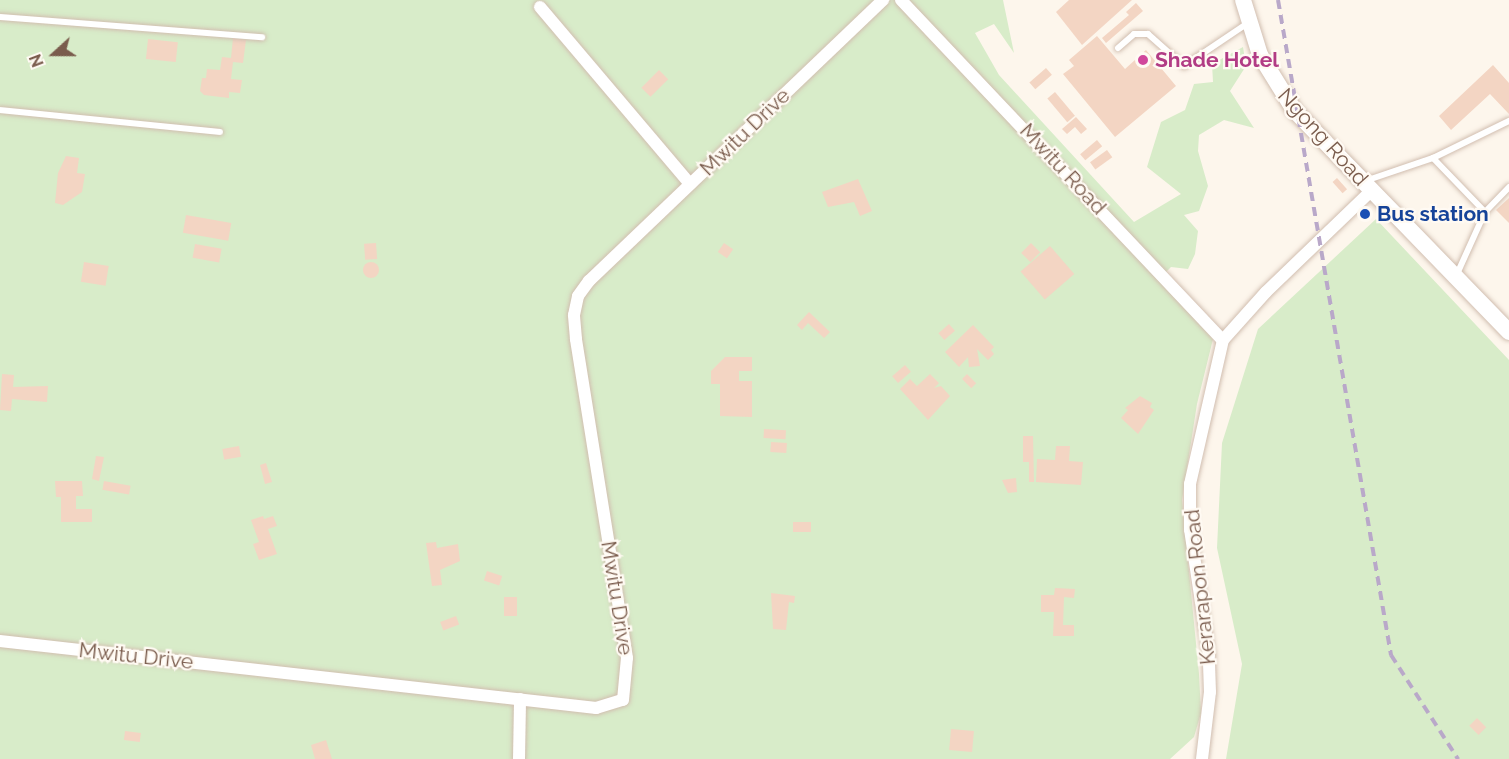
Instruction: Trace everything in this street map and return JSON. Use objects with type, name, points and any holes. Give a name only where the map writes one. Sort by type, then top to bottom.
[{"type":"main road","name":"Ngong Road","points":[[1243,0],[1248,23],[1275,83],[1294,110],[1509,332]]},
{"type":"street","name":"Mwitu Drive","points":[[0,641],[596,708],[623,700],[627,658],[574,315],[579,296],[590,281],[883,0]]},
{"type":"street","name":"Mwitu Road","points":[[901,0],[1223,340]]},
{"type":"street","points":[[540,8],[690,184]]},
{"type":"street","name":"Kerarapon Road","points":[[1202,759],[1210,692],[1209,655],[1190,530],[1190,484],[1223,340],[1367,186]]},
{"type":"street","points":[[519,759],[520,699]]},
{"type":"lane","points":[[0,17],[262,37]]},
{"type":"lane","points":[[1118,48],[1134,34],[1148,34],[1179,64],[1189,65],[1248,23]]},
{"type":"lane","points":[[0,110],[220,132]]},
{"type":"lane","points":[[1367,186],[1433,158],[1509,121]]},
{"type":"lane","points":[[1433,158],[1485,212]]},
{"type":"lane","points":[[1456,278],[1485,212],[1509,187]]},
{"type":"green space","points":[[0,0],[1003,0],[1014,53],[994,24],[975,33],[999,75],[1134,222],[1181,194],[1147,167],[1161,122],[1185,110],[1194,84],[1213,82],[1212,64],[1243,47],[1246,66],[1230,91],[1254,128],[1224,120],[1199,135],[1198,151],[1208,186],[1199,211],[1184,215],[1198,231],[1195,254],[1188,269],[1171,267],[1158,280],[1213,339],[1197,404],[1182,500],[1201,713],[1194,737],[1170,759],[0,759]]},
{"type":"green space","points":[[1376,219],[1509,360],[1509,759],[1226,759],[1242,664],[1217,548],[1222,443],[1258,329]]},
{"type":"building","points":[[1069,0],[1132,0],[1082,45],[1056,12]]},
{"type":"building","points":[[1136,3],[1143,11],[1106,43],[1102,38],[1129,15],[1126,12]]},
{"type":"building","points":[[1097,36],[1125,69],[1146,50],[1176,86],[1115,137],[1063,74],[1074,66],[1069,60]]},
{"type":"building","points":[[233,38],[246,40],[243,63],[233,62],[231,79],[242,80],[240,93],[229,92],[229,98],[204,95],[200,91],[202,78],[206,78],[207,69],[220,70],[222,57],[231,58]]},
{"type":"building","points":[[148,39],[178,42],[176,62],[146,59]]},
{"type":"building","points":[[1493,65],[1509,83],[1509,114],[1490,94],[1451,130],[1439,116]]},
{"type":"building","points":[[1046,68],[1052,75],[1035,89],[1029,82]]},
{"type":"building","points":[[659,70],[668,79],[651,97],[641,88]]},
{"type":"building","points":[[1055,92],[1075,116],[1067,122],[1047,98]]},
{"type":"building","points":[[1076,117],[1087,129],[1081,134],[1075,127],[1067,134],[1062,129]]},
{"type":"building","points":[[1097,140],[1102,146],[1085,160],[1080,154]]},
{"type":"building","points":[[1107,150],[1112,157],[1095,170],[1090,162]]},
{"type":"building","points":[[66,156],[79,158],[77,173],[85,174],[82,192],[63,205],[55,203],[58,173]]},
{"type":"building","points":[[1337,178],[1347,189],[1343,193],[1333,182]]},
{"type":"building","points":[[858,179],[872,211],[860,216],[854,202],[828,207],[822,192]]},
{"type":"building","points":[[1509,198],[1509,223],[1496,210]]},
{"type":"building","points":[[186,215],[231,223],[228,241],[183,233]]},
{"type":"building","points":[[376,243],[377,259],[365,260],[364,244]]},
{"type":"building","points":[[724,243],[733,249],[727,258],[718,252]]},
{"type":"building","points":[[1031,243],[1040,252],[1030,262],[1021,253]]},
{"type":"building","points":[[195,244],[222,249],[219,262],[193,258]]},
{"type":"building","points":[[1050,246],[1074,274],[1045,300],[1021,272]]},
{"type":"building","points":[[84,262],[109,266],[106,286],[81,282]]},
{"type":"building","points":[[371,262],[377,264],[379,270],[377,276],[371,278],[365,276],[363,270],[365,264]]},
{"type":"building","points":[[809,312],[830,332],[824,338],[808,323],[802,330],[797,325]]},
{"type":"building","points":[[949,324],[955,331],[944,340],[938,333]]},
{"type":"building","points":[[973,325],[994,347],[991,350],[994,354],[988,360],[977,349],[980,366],[969,367],[968,357],[959,367],[945,352]]},
{"type":"building","points":[[725,357],[752,357],[752,371],[739,371],[739,381],[752,381],[752,417],[720,416],[720,384],[711,384],[711,371]]},
{"type":"building","points":[[905,365],[911,372],[898,383],[892,376]]},
{"type":"building","points":[[2,374],[14,375],[13,387],[48,386],[47,402],[12,399],[11,411],[0,410]]},
{"type":"building","points":[[930,374],[939,383],[934,388],[941,386],[950,396],[928,420],[900,389],[910,379],[917,386]]},
{"type":"building","points":[[967,374],[976,383],[971,388],[962,379]]},
{"type":"building","points":[[1140,396],[1152,403],[1150,407],[1154,410],[1138,434],[1121,418],[1128,410],[1125,408]]},
{"type":"building","points":[[764,429],[786,430],[785,439],[764,438]]},
{"type":"building","points":[[1023,436],[1033,436],[1034,482],[1029,482],[1029,462],[1023,462]]},
{"type":"building","points":[[771,442],[787,443],[786,453],[770,452]]},
{"type":"building","points":[[239,446],[241,457],[224,460],[222,449]]},
{"type":"building","points":[[1056,446],[1070,446],[1069,461],[1083,462],[1081,485],[1036,482],[1037,459],[1055,460]]},
{"type":"building","points":[[96,456],[104,457],[99,481],[92,479]]},
{"type":"building","points":[[266,463],[272,482],[265,484],[260,465]]},
{"type":"building","points":[[1016,478],[1017,492],[1008,493],[1002,480]]},
{"type":"building","points":[[55,481],[82,481],[83,496],[76,496],[76,509],[92,509],[92,522],[61,522],[61,497],[56,497]]},
{"type":"building","points":[[104,481],[131,486],[129,495],[102,490]]},
{"type":"building","points":[[263,516],[264,519],[273,516],[277,526],[268,529],[277,554],[259,560],[253,544],[259,542],[251,520]]},
{"type":"building","points":[[793,522],[811,522],[811,532],[793,532]]},
{"type":"building","points":[[436,542],[437,548],[458,544],[460,561],[440,570],[442,585],[432,586],[426,543]]},
{"type":"building","points":[[487,571],[502,576],[499,585],[484,581]]},
{"type":"building","points":[[1055,588],[1075,589],[1074,598],[1064,597],[1063,625],[1074,625],[1074,636],[1053,636],[1054,612],[1041,612],[1041,595],[1054,595]]},
{"type":"building","points":[[771,593],[795,596],[794,603],[789,602],[786,630],[773,629]]},
{"type":"building","points":[[504,597],[517,597],[517,616],[504,616]]},
{"type":"building","points":[[456,616],[459,624],[443,630],[440,622]]},
{"type":"building","points":[[1477,718],[1486,727],[1478,735],[1469,726]]},
{"type":"building","points":[[951,729],[974,731],[972,752],[949,750]]},
{"type":"building","points":[[125,731],[141,733],[140,742],[124,740]]},
{"type":"building","points":[[326,740],[332,759],[315,759],[311,745]]},
{"type":"railway","points":[[1278,0],[1391,655],[1458,759]]},
{"type":"place","name":"Shade Hotel","points":[[1143,60]]},
{"type":"place","name":"Bus station","points":[[1365,214]]}]
